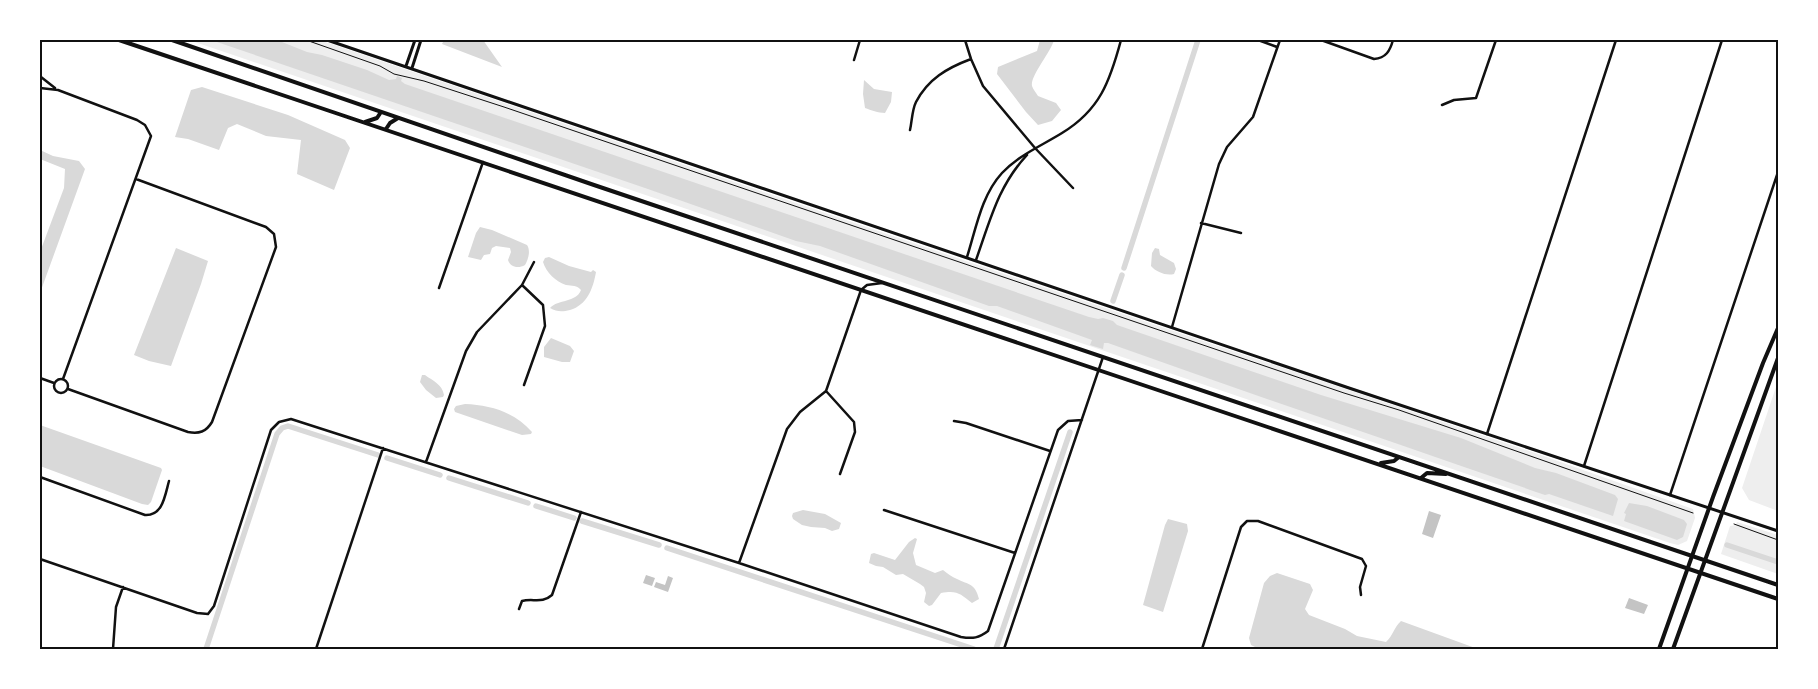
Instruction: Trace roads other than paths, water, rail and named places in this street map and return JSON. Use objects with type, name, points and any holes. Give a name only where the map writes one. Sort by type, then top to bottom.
[{"type":"main road","points":[[119,40],[1778,599]]},
{"type":"main road","points":[[172,40],[883,283],[1778,585]]},
{"type":"main road","points":[[365,122],[377,118],[381,112]]},
{"type":"main road","points":[[386,129],[390,123],[398,118]]},
{"type":"main road","points":[[1659,649],[1763,362],[1778,328]]},
{"type":"main road","points":[[1673,649],[1778,358]]},
{"type":"main road","points":[[1378,464],[1394,461],[1400,457]]},
{"type":"main road","points":[[1421,478],[1427,473],[1450,474]]},
{"type":"street","points":[[327,40],[1778,531]]},
{"type":"street","points":[[406,66],[415,40]]},
{"type":"street","points":[[412,68],[421,40]]},
{"type":"street","points":[[854,60],[860,40]]},
{"type":"street","points":[[965,40],[983,86],[1035,148],[1073,188]]},
{"type":"street","points":[[967,257],[989,192],[1001,174],[1013,162],[1063,132],[1086,115],[1102,94],[1114,69],[1121,40]]},
{"type":"street","points":[[1258,40],[1277,47]]},
{"type":"street","points":[[1172,327],[1219,164],[1227,147],[1253,117],[1280,40]]},
{"type":"street","points":[[1321,40],[1374,59],[1383,58],[1391,48],[1393,40]]},
{"type":"street","points":[[1442,105],[1454,100],[1476,98],[1496,40]]},
{"type":"street","points":[[1487,434],[1616,40]]},
{"type":"street","points":[[1584,466],[1722,40]]},
{"type":"street","points":[[910,130],[916,104],[930,80],[951,67],[971,59]]},
{"type":"street","points":[[40,76],[42,81],[40,87],[58,90],[145,124],[149,131],[150,140],[63,379]]},
{"type":"street","points":[[40,76],[58,90]]},
{"type":"street","points":[[976,260],[994,208],[1008,177],[1030,152]]},
{"type":"street","points":[[439,288],[483,162]]},
{"type":"street","points":[[1670,495],[1778,172]]},
{"type":"street","points":[[68,389],[188,432],[204,431],[212,422],[276,247],[274,234],[266,226],[136,179]]},
{"type":"street","points":[[1201,223],[1241,233]]},
{"type":"street","points":[[426,462],[466,351],[477,332],[522,285],[534,262]]},
{"type":"street","points":[[739,563],[787,429],[800,412],[826,390],[861,290],[867,285],[883,283]]},
{"type":"street","points":[[522,285],[542,305],[545,326],[524,385]]},
{"type":"street","points":[[1004,649],[1103,357]]},
{"type":"street","points":[[40,378],[54,383]]},
{"type":"street","points":[[58,379],[63,379],[68,383],[68,389],[65,392],[57,392],[54,389],[54,383],[58,379]]},
{"type":"street","points":[[826,390],[854,422],[855,432],[840,474]]},
{"type":"street","points":[[40,559],[197,614],[208,614],[214,606],[271,430],[279,422],[291,419],[739,563],[961,637],[977,638],[988,631],[1060,426],[1068,421],[1082,420]]},
{"type":"street","points":[[954,420],[966,422],[1050,451]]},
{"type":"street","points":[[316,649],[383,448]]},
{"type":"street","points":[[40,477],[145,515],[157,513],[162,506],[169,481]]},
{"type":"street","points":[[884,510],[1015,553]]},
{"type":"street","points":[[519,609],[522,601],[541,601],[548,599],[552,595],[581,512]]},
{"type":"street","points":[[1244,517],[1247,521]]},
{"type":"street","points":[[1247,521],[1258,521],[1356,556],[1365,561],[1366,569],[1360,587],[1361,595]]},
{"type":"street","points":[[1202,649],[1242,527],[1247,521]]},
{"type":"street","points":[[113,649],[116,607],[123,587]]},
{"type":"waterway","points":[[1124,268],[1198,40]]},
{"type":"waterway","points":[[1113,301],[1122,275]]},
{"type":"waterway","points":[[206,649],[277,434],[282,428],[288,426],[378,455]]},
{"type":"waterway","points":[[996,649],[1070,432]]},
{"type":"waterway","points":[[387,458],[440,475]]},
{"type":"waterway","points":[[449,478],[528,503]]},
{"type":"waterway","points":[[536,506],[574,518]]},
{"type":"waterway","points":[[582,521],[659,545]]},
{"type":"waterway","points":[[1727,545],[1778,562]]},
{"type":"waterway","points":[[667,548],[974,649]]}]
